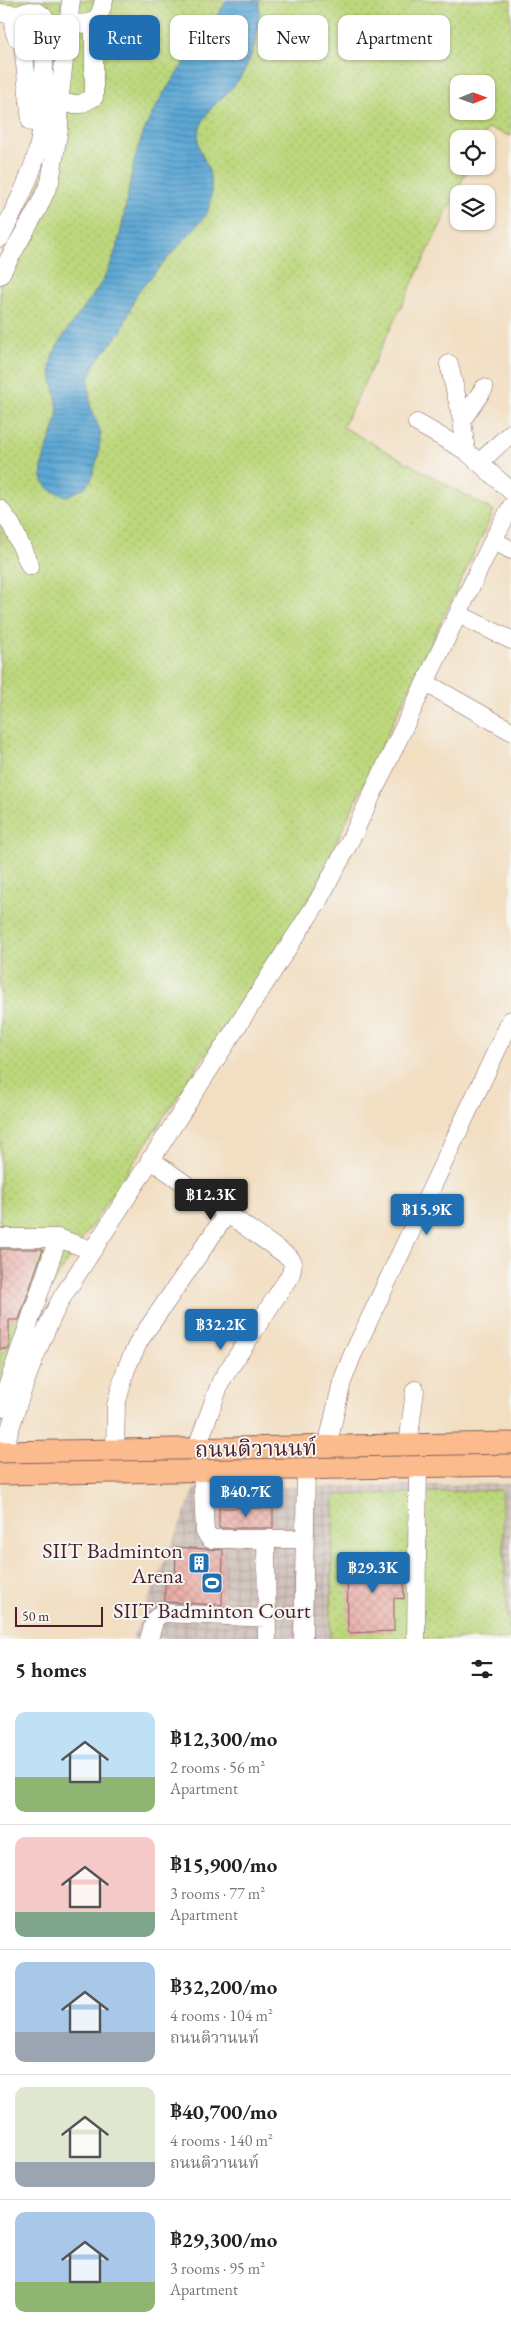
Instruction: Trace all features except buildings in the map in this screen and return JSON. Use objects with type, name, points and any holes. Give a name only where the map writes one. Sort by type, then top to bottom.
[{"type":"main road","name":"ถนนติวานนท์","points":[[2,1452],[511,1443]]},
{"type":"main road","points":[[327,1446],[327,1469]]},
{"type":"main road","points":[[305,1447],[306,1469]]},
{"type":"main road","name":"ถนนติวานนท์","points":[[0,1474],[511,1465]]},
{"type":"street","points":[[69,15],[71,0]]},
{"type":"street","points":[[100,15],[104,0]]},
{"type":"street","points":[[0,13],[32,9]]},
{"type":"street","points":[[26,182],[25,156],[31,127],[31,110],[13,39],[14,23],[32,9]]},
{"type":"street","points":[[0,238],[26,182],[37,152],[41,125],[44,60]]},
{"type":"street","points":[[0,275],[38,208],[50,182],[59,129],[64,60]]},
{"type":"street","points":[[60,104],[81,104],[94,98],[94,60]]},
{"type":"street","points":[[449,364],[462,420],[466,451]]},
{"type":"street","points":[[462,420],[484,388]]},
{"type":"street","points":[[417,422],[466,451],[511,491]]},
{"type":"street","points":[[480,462],[511,433]]},
{"type":"street","points":[[2,1452],[40,1341],[61,1299],[318,901],[347,847],[493,540],[511,507]]},
{"type":"street","points":[[0,509],[12,526],[30,566]]},
{"type":"street","points":[[493,540],[511,550]]},
{"type":"street","points":[[458,614],[511,640]]},
{"type":"street","points":[[426,683],[511,731]]},
{"type":"street","points":[[327,1446],[342,1382],[352,1356],[511,1020]]},
{"type":"street","points":[[150,1159],[228,1212],[290,1258],[293,1270],[221,1381],[196,1450]]},
{"type":"street","points":[[115,1450],[116,1405],[126,1369],[135,1348],[228,1212]]},
{"type":"street","points":[[0,1238],[58,1238],[91,1250]]},
{"type":"street","points":[[0,1408],[58,1238]]},
{"type":"street","points":[[408,1445],[415,1390]]},
{"type":"street","points":[[416,1639],[418,1468]]},
{"type":"street","points":[[302,1639],[306,1469]]},
{"type":"street","points":[[202,1470],[205,1532],[210,1539],[304,1539]]},
{"type":"street","points":[[266,1539],[267,1639]]},
{"type":"street","points":[[149,1639],[155,1618],[162,1613],[267,1618]]},
{"type":"shaded area","points":[[511,1484],[511,1639],[132,1639],[195,1488]]},
{"type":"green space","points":[[0,0],[511,0],[511,136],[488,128],[487,130],[450,130],[450,175],[465,175],[460,185],[450,185],[450,205],[343,427],[494,511],[309,899],[42,1300],[0,1426],[0,257],[18,227],[43,172],[53,119],[56,60],[79,60],[79,15],[15,16],[0,13]]},
{"type":"green space","points":[[501,1490],[508,1629],[511,1630],[511,1639],[330,1639],[334,1495]]},
{"type":"water","points":[[227,0],[259,0],[258,28],[251,57],[240,78],[210,110],[203,121],[198,135],[199,147],[211,181],[207,214],[137,293],[122,330],[95,363],[89,379],[89,391],[91,409],[101,432],[98,457],[91,480],[84,488],[67,496],[59,494],[45,485],[42,477],[43,462],[57,415],[57,400],[51,370],[53,355],[110,266],[120,233],[138,147],[152,113],[172,80],[186,60],[248,60],[248,15],[218,15]]},
{"type":"place","name":"SIIT Badminton Arena","points":[[199,1563]]},
{"type":"place","name":"SIIT Badminton Court","points":[[212,1583]]}]
